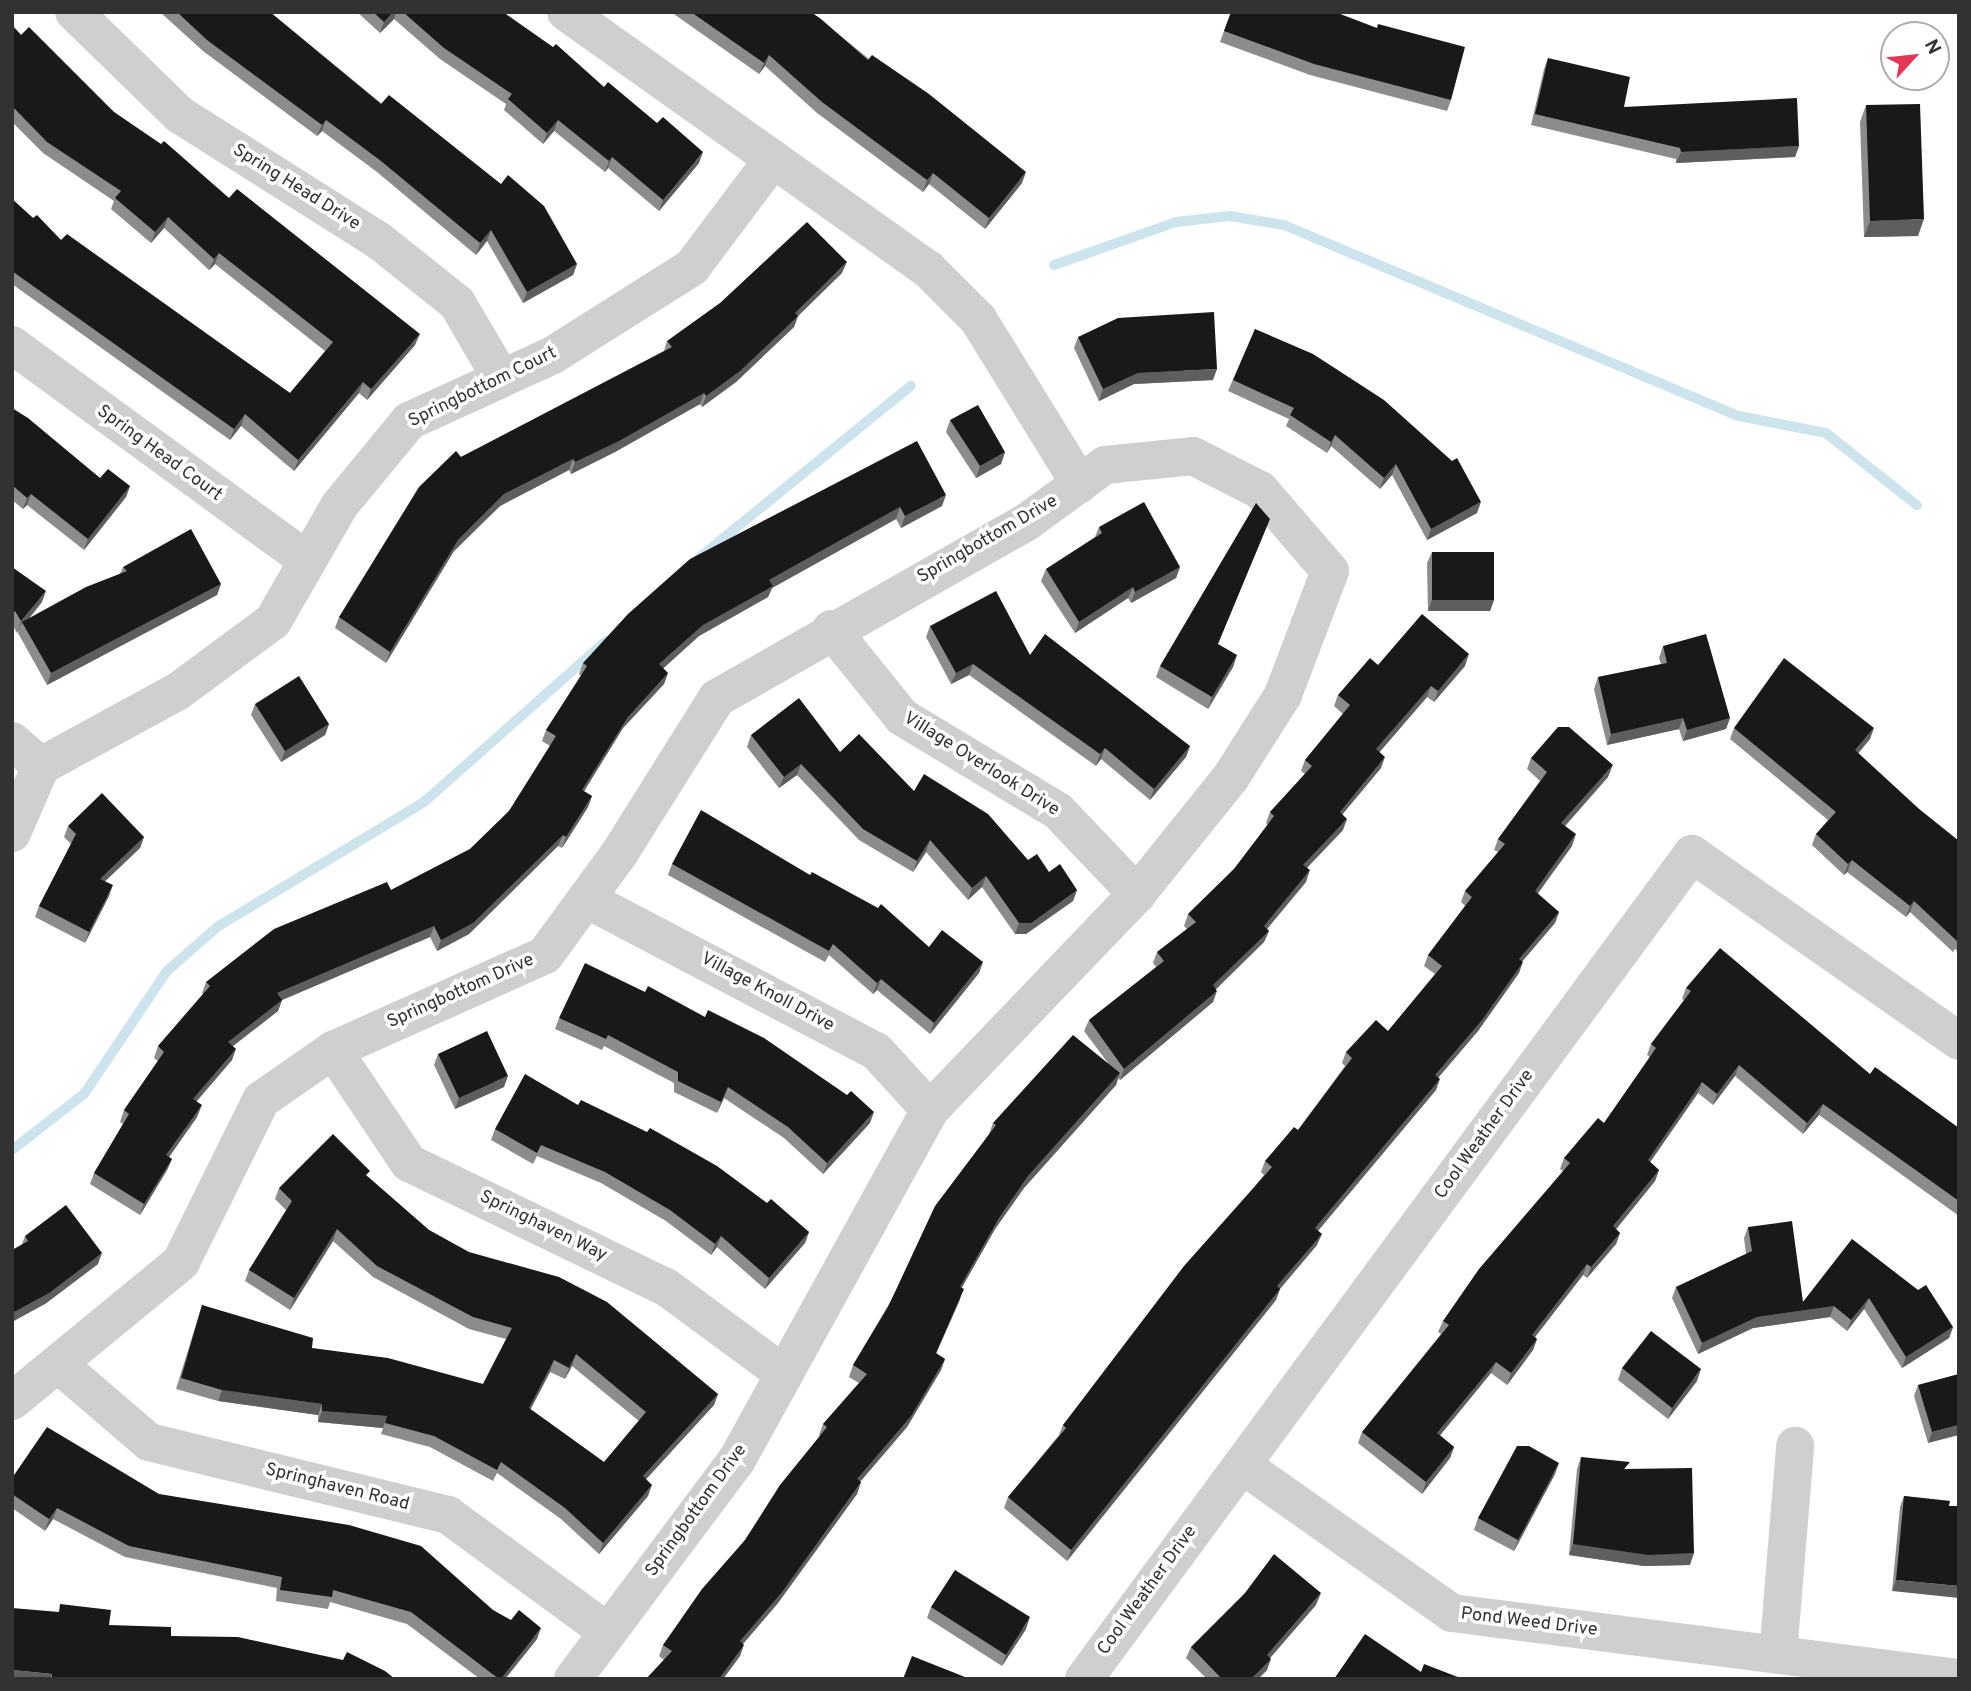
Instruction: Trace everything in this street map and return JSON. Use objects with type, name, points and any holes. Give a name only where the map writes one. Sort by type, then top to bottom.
[{"type":"street","name":"Spring Head Drive","points":[[74,12],[180,115],[378,240],[457,303],[501,379]]},
{"type":"street","points":[[566,12],[928,269],[978,320],[1080,484]]},
{"type":"street","name":"Springbottom Court","points":[[41,766],[177,692],[273,621],[339,506],[409,421],[553,355],[692,267],[773,159]]},
{"type":"street","name":"Spring Head Court","points":[[12,345],[308,561]]},
{"type":"street","name":"Springbottom Drive","points":[[12,1401],[181,1262],[261,1100],[333,1049],[545,955],[586,899],[717,698],[831,629],[1028,521],[1105,465],[1193,456],[1260,490],[1330,571],[1283,695],[1231,778],[1137,894],[930,1110],[736,1461],[573,1679]]},
{"type":"street","name":"Village Overlook Drive","points":[[831,629],[902,718],[1058,811],[1137,894]]},
{"type":"street","points":[[12,741],[41,766],[12,833]]},
{"type":"street","name":"Cool Weather Drive","points":[[1084,1679],[1692,854],[1959,1041]]},
{"type":"street","name":"Village Knoll Drive","points":[[586,899],[876,1051],[930,1110]]},
{"type":"street","name":"Springhaven Way","points":[[333,1049],[409,1163],[666,1287],[784,1374]]},
{"type":"street","name":"Springhaven Road","points":[[58,1364],[149,1441],[448,1515],[608,1632]]},
{"type":"street","points":[[1778,1655],[1794,1446]]},
{"type":"street","name":"Pond Weed Drive","points":[[1242,1465],[1452,1613],[1959,1678]]},
{"type":"building","points":[[177,12],[270,12],[381,104],[389,95],[501,184],[508,175],[544,206],[577,264],[527,292],[491,230],[480,243],[381,161],[326,120],[322,125],[207,40]]},
{"type":"building","points":[[373,12],[393,12],[384,22]]},
{"type":"building","points":[[403,12],[503,12],[553,47],[556,44],[604,87],[608,82],[657,123],[663,117],[703,152],[663,200],[612,157],[609,161],[558,120],[547,133],[508,99],[512,94],[444,48]]},
{"type":"building","points":[[691,12],[811,12],[868,60],[872,55],[929,94],[1026,172],[989,218],[933,173],[927,180],[822,102],[769,55],[764,63]]},
{"type":"building","points":[[1231,12],[1335,12],[1377,28],[1378,24],[1465,47],[1451,100],[1314,64],[1224,31]]},
{"type":"building","points":[[12,25],[21,35],[29,27],[114,112],[161,144],[164,141],[229,198],[237,189],[420,334],[371,389],[363,382],[298,460],[245,414],[234,429],[12,271],[12,199],[33,218],[37,215],[61,240],[67,234],[290,393],[333,342],[219,253],[214,259],[168,217],[155,232],[115,198],[121,191],[47,142],[12,106]]},
{"type":"building","points":[[1548,58],[1630,77],[1624,107],[1797,98],[1799,146],[1681,152],[1680,148],[1535,114]]},
{"type":"building","points":[[1920,104],[1924,219],[1870,221],[1866,105]]},
{"type":"building","points":[[807,222],[847,262],[795,313],[798,316],[740,371],[706,396],[704,393],[619,441],[575,462],[573,459],[504,494],[458,540],[390,652],[339,617],[419,487],[456,451],[461,457],[672,347],[667,341],[720,303]]},
{"type":"building","points":[[1214,312],[1217,369],[1138,373],[1103,389],[1078,337],[1118,318]]},
{"type":"building","points":[[1255,329],[1313,354],[1384,400],[1452,461],[1457,458],[1481,502],[1431,529],[1396,464],[1384,478],[1335,435],[1331,442],[1290,415],[1294,408],[1233,380]]},
{"type":"building","points":[[978,405],[1005,452],[980,466],[950,420]]},
{"type":"building","points":[[12,408],[28,418],[100,478],[108,469],[130,486],[88,539],[31,494],[27,498],[12,485]]},
{"type":"building","points":[[917,441],[946,495],[905,516],[900,507],[769,580],[773,586],[703,625],[659,664],[668,673],[628,717],[582,790],[592,796],[566,837],[563,835],[473,923],[441,940],[434,926],[277,993],[282,1000],[228,1042],[236,1049],[193,1099],[202,1105],[166,1155],[172,1159],[144,1204],[94,1173],[129,1114],[124,1110],[164,1052],[158,1046],[210,986],[206,982],[274,929],[387,882],[391,890],[470,849],[509,811],[556,736],[546,730],[587,666],[583,663],[628,614],[690,559]]},
{"type":"building","points":[[1144,502],[1180,567],[1135,592],[1133,587],[1079,622],[1046,569],[1102,533],[1099,527]]},
{"type":"building","points":[[1256,503],[1270,519],[1218,644],[1237,655],[1212,697],[1160,666]]},
{"type":"building","points":[[191,529],[221,584],[51,673],[22,622],[86,587],[127,571],[123,567]]},
{"type":"building","points":[[1432,552],[1494,552],[1494,600],[1432,600]]},
{"type":"building","points":[[12,567],[46,591],[21,621],[15,611],[12,615]]},
{"type":"building","points":[[996,591],[1030,655],[1045,634],[1190,746],[1154,789],[1105,748],[1100,754],[973,664],[956,673],[930,626]]},
{"type":"building","points":[[1422,614],[1469,654],[1438,691],[1431,686],[1376,749],[1385,757],[1340,812],[1347,819],[1303,865],[1310,870],[1264,926],[1269,931],[1213,985],[1217,991],[1124,1069],[1089,1020],[1164,961],[1157,952],[1196,922],[1188,914],[1234,869],[1274,816],[1270,812],[1312,766],[1305,760],[1350,705],[1338,695],[1370,658],[1378,665]]},
{"type":"building","points":[[1706,634],[1730,718],[1687,730],[1683,718],[1611,734],[1598,677],[1667,663],[1663,646]]},
{"type":"building","points":[[1784,658],[1874,728],[1855,750],[1919,809],[1959,841],[1957,941],[1914,901],[1910,906],[1852,860],[1848,864],[1816,834],[1836,812],[1734,728]]},
{"type":"building","points":[[299,676],[329,724],[285,751],[255,704]]},
{"type":"building","points":[[799,698],[840,752],[859,734],[914,791],[924,774],[988,814],[1028,860],[1037,854],[1049,872],[1060,864],[1077,890],[1031,923],[1019,923],[986,876],[972,888],[930,840],[917,861],[863,829],[801,764],[784,777],[751,735]]},
{"type":"building","points":[[1558,727],[1569,727],[1613,765],[1561,823],[1576,834],[1535,891],[1559,912],[1519,959],[1523,962],[1482,1020],[1435,1075],[1440,1079],[1315,1228],[1322,1234],[1277,1286],[1280,1289],[1071,1550],[1008,1497],[1066,1428],[1063,1425],[1184,1266],[1272,1167],[1265,1161],[1294,1127],[1298,1130],[1352,1058],[1346,1052],[1376,1020],[1388,1031],[1442,966],[1428,955],[1472,897],[1465,891],[1505,844],[1498,839],[1547,772],[1531,758]]},
{"type":"building","points":[[102,793],[144,837],[100,879],[113,885],[89,932],[39,906],[76,834],[68,826]]},
{"type":"building","points":[[701,810],[810,875],[812,872],[878,908],[881,904],[929,947],[942,930],[983,962],[934,1023],[881,979],[877,983],[833,944],[829,951],[672,864]]},
{"type":"building","points":[[1720,948],[1870,1074],[1875,1067],[1959,1128],[1959,1201],[1823,1104],[1807,1123],[1739,1065],[1717,1094],[1702,1082],[1648,1160],[1659,1170],[1613,1226],[1620,1233],[1591,1267],[1587,1264],[1532,1335],[1537,1339],[1511,1373],[1496,1362],[1437,1433],[1454,1447],[1426,1482],[1362,1432],[1449,1325],[1443,1321],[1479,1269],[1570,1163],[1564,1158],[1598,1118],[1604,1123],[1656,1048],[1651,1044],[1691,991],[1686,988]]},
{"type":"building","points":[[585,963],[645,992],[648,986],[705,1017],[708,1010],[764,1038],[847,1095],[851,1091],[874,1112],[827,1163],[788,1127],[728,1087],[721,1102],[678,1081],[678,1072],[608,1035],[606,1039],[559,1018]]},
{"type":"building","points":[[487,1031],[508,1076],[459,1098],[438,1054]]},
{"type":"building","points":[[1073,1035],[1120,1073],[1028,1176],[999,1218],[960,1287],[964,1289],[936,1353],[945,1359],[911,1416],[857,1479],[861,1482],[782,1592],[740,1641],[744,1645],[719,1679],[646,1679],[672,1651],[663,1645],[702,1589],[745,1540],[780,1485],[827,1427],[823,1424],[867,1374],[853,1365],[888,1307],[935,1206],[996,1125],[993,1123]]},
{"type":"building","points":[[525,1074],[578,1105],[581,1100],[647,1132],[650,1128],[717,1166],[767,1203],[771,1199],[809,1232],[769,1278],[721,1236],[715,1244],[670,1210],[605,1172],[541,1145],[537,1153],[495,1129]]},
{"type":"building","points":[[333,1134],[370,1171],[366,1175],[429,1230],[469,1252],[559,1277],[607,1302],[718,1394],[643,1476],[652,1485],[603,1543],[565,1508],[501,1462],[497,1470],[434,1436],[385,1423],[387,1416],[322,1411],[322,1404],[222,1390],[181,1378],[202,1305],[313,1338],[312,1348],[388,1358],[483,1384],[512,1328],[473,1317],[377,1266],[337,1229],[294,1298],[249,1270],[292,1201],[279,1188]],"holes":[[[576,1354],[646,1412],[604,1462],[529,1408],[554,1360],[569,1368]]]},
{"type":"building","points":[[66,1205],[102,1253],[49,1293],[12,1313],[12,1250],[28,1241],[25,1236]]},
{"type":"building","points":[[1792,1221],[1803,1302],[1852,1239],[1918,1290],[1926,1285],[1953,1327],[1906,1357],[1869,1298],[1851,1320],[1834,1306],[1757,1317],[1702,1343],[1676,1287],[1752,1251],[1748,1227]]},
{"type":"building","points":[[1651,1331],[1701,1369],[1672,1408],[1622,1368]]},
{"type":"building","points":[[1959,1374],[1959,1425],[1932,1432],[1918,1385]]},
{"type":"building","points":[[47,1427],[159,1494],[349,1525],[421,1546],[493,1610],[511,1620],[519,1610],[541,1628],[499,1679],[411,1612],[333,1590],[332,1597],[280,1590],[282,1577],[129,1546],[57,1508],[49,1519],[12,1494],[12,1478]]},
{"type":"building","points":[[1517,1446],[1529,1446],[1559,1463],[1518,1540],[1478,1518]]},
{"type":"building","points":[[1581,1457],[1630,1462],[1624,1469],[1692,1468],[1694,1553],[1648,1555],[1573,1544]]},
{"type":"building","points":[[1904,1496],[1950,1501],[1949,1506],[1959,1506],[1959,1586],[1896,1580]]},
{"type":"building","points":[[1274,1554],[1321,1593],[1267,1655],[1271,1659],[1251,1679],[1222,1679],[1191,1647],[1245,1593]]},
{"type":"building","points":[[955,1570],[1030,1617],[1006,1655],[931,1607]]},
{"type":"building","points":[[60,1604],[111,1610],[109,1625],[171,1627],[171,1636],[238,1637],[343,1660],[347,1652],[395,1679],[51,1679],[52,1674],[12,1670],[12,1608],[59,1612]]},
{"type":"building","points":[[1365,1634],[1421,1672],[1424,1664],[1463,1679],[1334,1679]]},
{"type":"building","points":[[912,1656],[970,1679],[903,1679]]},
{"type":"waterway","points":[[1054,265],[1176,222],[1230,216],[1284,225],[1739,416],[1826,433],[1917,505]]},
{"type":"waterway","points":[[699,558],[911,386]]},
{"type":"waterway","points":[[12,1150],[84,1094],[167,971],[217,927],[424,802],[606,641]]}]
